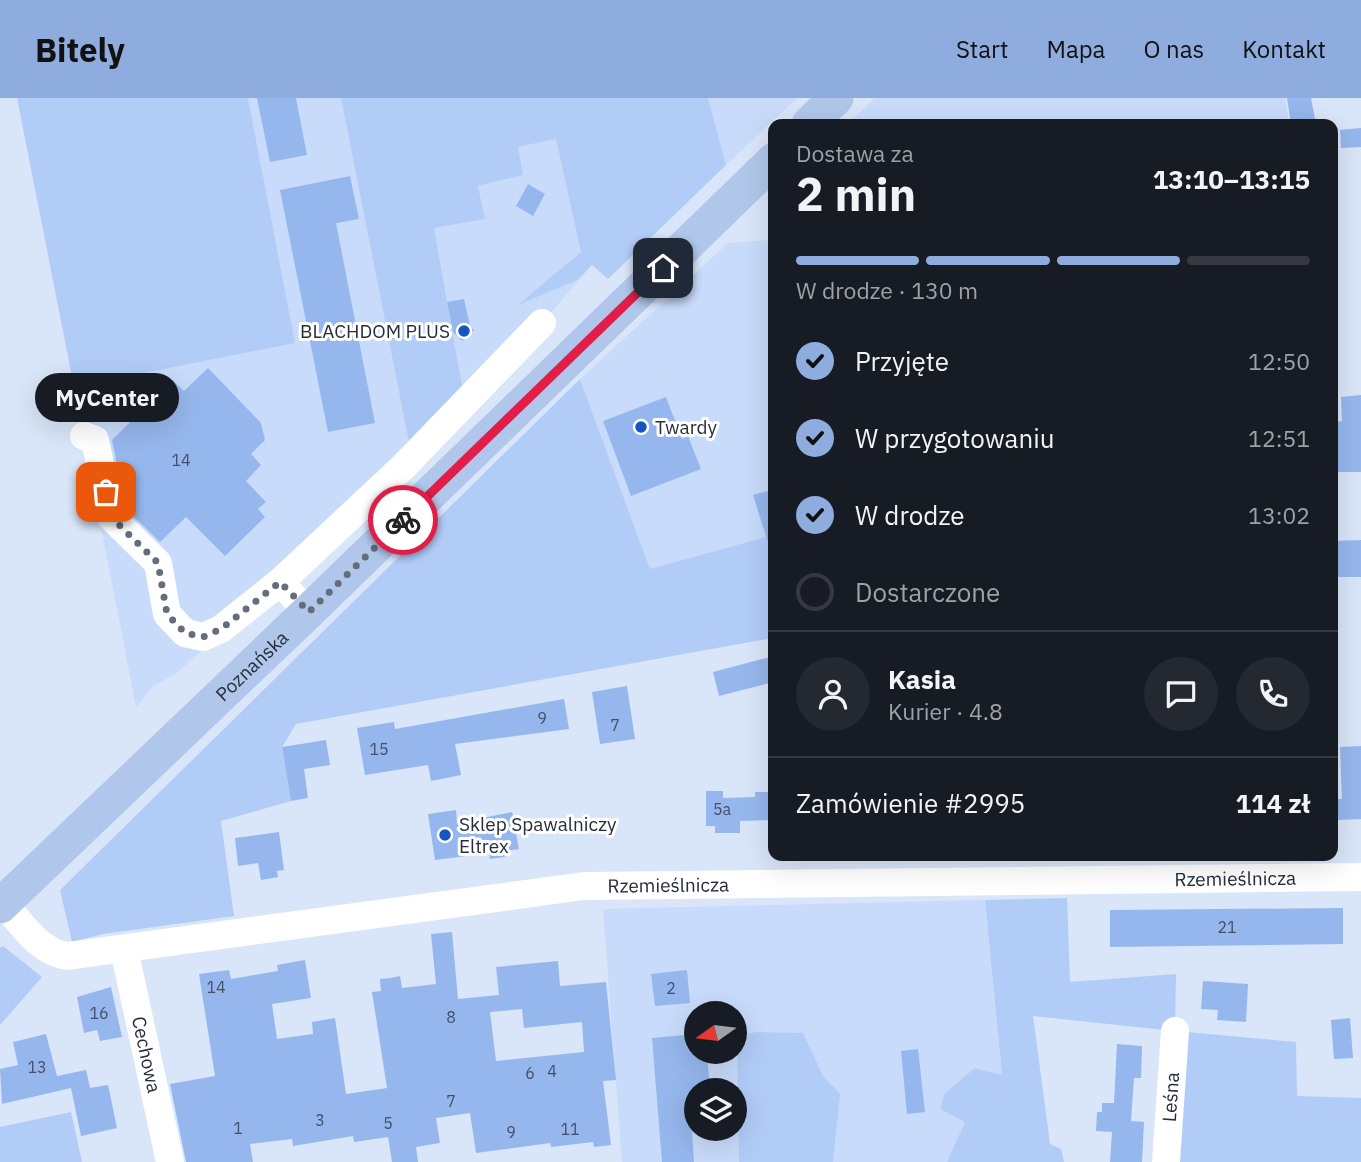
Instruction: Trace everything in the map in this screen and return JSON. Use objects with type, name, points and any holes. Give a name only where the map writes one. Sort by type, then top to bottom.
[{"type":"main road","points":[[814,119],[836,98]]},
{"type":"main road","name":"Poznańska","points":[[2,905],[309,612],[768,166]]},
{"type":"street","points":[[84,436],[95,440],[111,517],[158,563],[167,614],[185,633],[203,637],[221,629],[280,582],[404,466],[542,323]]},
{"type":"street","points":[[280,582],[309,612]]},
{"type":"street","name":"Rzemieślnicza","points":[[2,905],[52,954],[67,956],[584,886],[1361,877]]},
{"type":"street","name":"Cechowa","points":[[124,949],[170,1162]]},
{"type":"street","name":"Leśna","points":[[1166,1162],[1175,1031]]},
{"type":"shaded area","points":[[17,98],[248,98],[295,343],[74,387]]},
{"type":"shaded area","points":[[248,98],[341,98],[412,458],[177,673],[152,687],[136,707],[74,387],[294,343]]},
{"type":"shaded area","points":[[341,98],[708,98],[726,165],[608,279],[592,265],[577,280],[518,305],[581,252],[556,139],[518,147],[523,175],[478,186],[485,219],[434,228],[465,402],[412,458]]},
{"type":"shaded area","points":[[708,98],[797,98],[775,119],[768,119],[768,125],[726,165]]},
{"type":"shaded area","points":[[875,98],[1285,98],[1288,119],[853,119]]},
{"type":"shaded area","points":[[556,139],[592,265],[542,323],[465,402],[434,227],[485,219],[478,186],[522,175],[517,147]]},
{"type":"shaded area","points":[[768,240],[768,536],[650,569],[580,379],[728,243]]},
{"type":"shaded area","points":[[580,379],[650,569],[768,536],[768,639],[296,724],[282,747],[291,801],[221,821],[234,916],[103,934],[72,942],[60,890]]},
{"type":"shaded area","points":[[1067,898],[1070,982],[1176,974],[1175,1031],[1296,1042],[1297,1096],[1361,1098],[1361,1162],[1166,1162],[1174,1031],[1033,1016],[1050,1144],[1061,1149],[1064,1162],[947,1162],[965,1122],[940,1109],[945,1093],[975,1068],[1002,1075],[985,900]]},
{"type":"shaded area","points":[[985,900],[1002,1075],[966,1122],[947,1162],[622,1162],[603,909]]},
{"type":"shaded area","points":[[3,946],[42,977],[0,1025],[0,948]]},
{"type":"shaded area","points":[[803,1033],[823,1076],[840,1094],[833,1162],[739,1162],[739,1141],[747,1141],[747,1078],[738,1078],[737,1064],[747,1064],[747,1034]]},
{"type":"shaded area","points":[[71,1112],[82,1162],[0,1162],[0,1127]]},
{"type":"building","points":[[257,98],[296,98],[307,155],[270,162]]},
{"type":"building","points":[[1287,98],[1311,98],[1315,119],[1290,119]]},
{"type":"building","points":[[1361,128],[1361,147],[1341,148],[1340,130]]},
{"type":"building","points":[[350,176],[359,219],[336,223],[375,423],[328,432],[280,190]]},
{"type":"building","points":[[528,184],[545,194],[533,216],[516,206]]},
{"type":"building","points":[[464,299],[470,326],[474,330],[462,341],[453,332],[447,302]]},
{"type":"building","points":[[208,368],[261,423],[265,440],[251,454],[261,465],[246,481],[266,502],[258,509],[265,517],[225,556],[186,517],[160,542],[126,509],[112,440],[173,380],[184,391]]},
{"type":"building","points":[[119,380],[122,398],[86,405],[83,387]]},
{"type":"building","points":[[1361,395],[1361,472],[1338,472],[1341,397]]},
{"type":"building","points":[[666,397],[682,439],[688,436],[701,469],[631,496],[603,421]]},
{"type":"building","points":[[768,491],[768,543],[753,495]]},
{"type":"building","points":[[1361,540],[1361,577],[1338,577],[1338,541]]},
{"type":"building","points":[[768,658],[768,684],[719,696],[713,672]]},
{"type":"building","points":[[627,686],[635,739],[600,744],[592,692]]},
{"type":"building","points":[[564,699],[569,729],[455,744],[461,775],[431,781],[428,765],[365,775],[357,728],[394,722],[395,729]]},
{"type":"building","points":[[326,740],[330,765],[304,769],[308,798],[291,801],[282,747]]},
{"type":"building","points":[[1361,746],[1361,819],[1338,820],[1338,799],[1342,799],[1340,747]]},
{"type":"building","points":[[706,791],[723,791],[723,798],[755,797],[755,792],[768,792],[768,820],[740,821],[740,833],[715,833],[715,826],[706,826]]},
{"type":"building","points":[[456,810],[457,823],[512,812],[519,849],[504,851],[505,857],[490,859],[489,853],[435,860],[428,814]]},
{"type":"building","points":[[279,832],[284,870],[277,871],[278,877],[261,880],[258,863],[238,866],[235,838]]},
{"type":"building","points":[[1343,908],[1343,944],[1110,947],[1110,910]]},
{"type":"building","points":[[452,932],[458,999],[499,995],[496,967],[558,961],[560,986],[606,982],[616,1080],[603,1081],[611,1145],[594,1147],[593,1142],[551,1147],[550,1143],[476,1153],[470,1113],[436,1118],[440,1143],[416,1147],[418,1162],[392,1162],[388,1137],[354,1142],[353,1136],[293,1146],[292,1139],[250,1144],[253,1162],[186,1162],[170,1084],[215,1076],[199,974],[229,970],[231,979],[278,971],[277,965],[305,960],[311,998],[272,1004],[277,1039],[313,1034],[312,1022],[335,1018],[346,1094],[387,1088],[372,992],[381,991],[380,979],[400,976],[402,988],[436,984],[431,934]],"holes":[[[522,1009],[524,1028],[582,1022],[584,1052],[496,1061],[490,1012]]]},
{"type":"building","points":[[687,970],[690,1001],[655,1006],[651,974]]},
{"type":"building","points":[[1203,981],[1248,984],[1246,1022],[1217,1020],[1218,1010],[1201,1009]]},
{"type":"building","points":[[111,987],[122,1037],[100,1041],[97,1030],[84,1033],[77,997]]},
{"type":"building","points":[[1350,1018],[1353,1058],[1334,1059],[1331,1020]]},
{"type":"building","points":[[46,1034],[57,1076],[86,1070],[90,1088],[108,1085],[117,1128],[81,1136],[71,1088],[2,1104],[0,1069],[18,1065],[13,1042]]},
{"type":"building","points":[[684,1035],[684,1064],[708,1064],[709,1078],[684,1078],[684,1141],[693,1141],[694,1162],[662,1162],[652,1038]]},
{"type":"building","points":[[1117,1044],[1142,1046],[1141,1078],[1134,1078],[1131,1121],[1144,1122],[1142,1162],[1110,1162],[1112,1132],[1096,1131],[1097,1112],[1102,1112],[1102,1103],[1114,1103]]},
{"type":"building","points":[[918,1049],[925,1112],[907,1114],[901,1051]]},
{"type":"way so far","points":[[106,492],[111,517],[158,563],[167,614],[185,633],[203,637],[221,629],[280,582],[309,612],[403,520]]},
{"type":"place","name":"BLACHDOM PLUS","points":[[464,331]]},
{"type":"place","name":"Twardy","points":[[641,427]]},
{"type":"place","name":"MyCenter","points":[[106,492]]},
{"type":"place","name":"Sklep Spawalniczy Eltrex","points":[[445,835]]},
{"type":"route","points":[[403,520],[663,268]]}]
